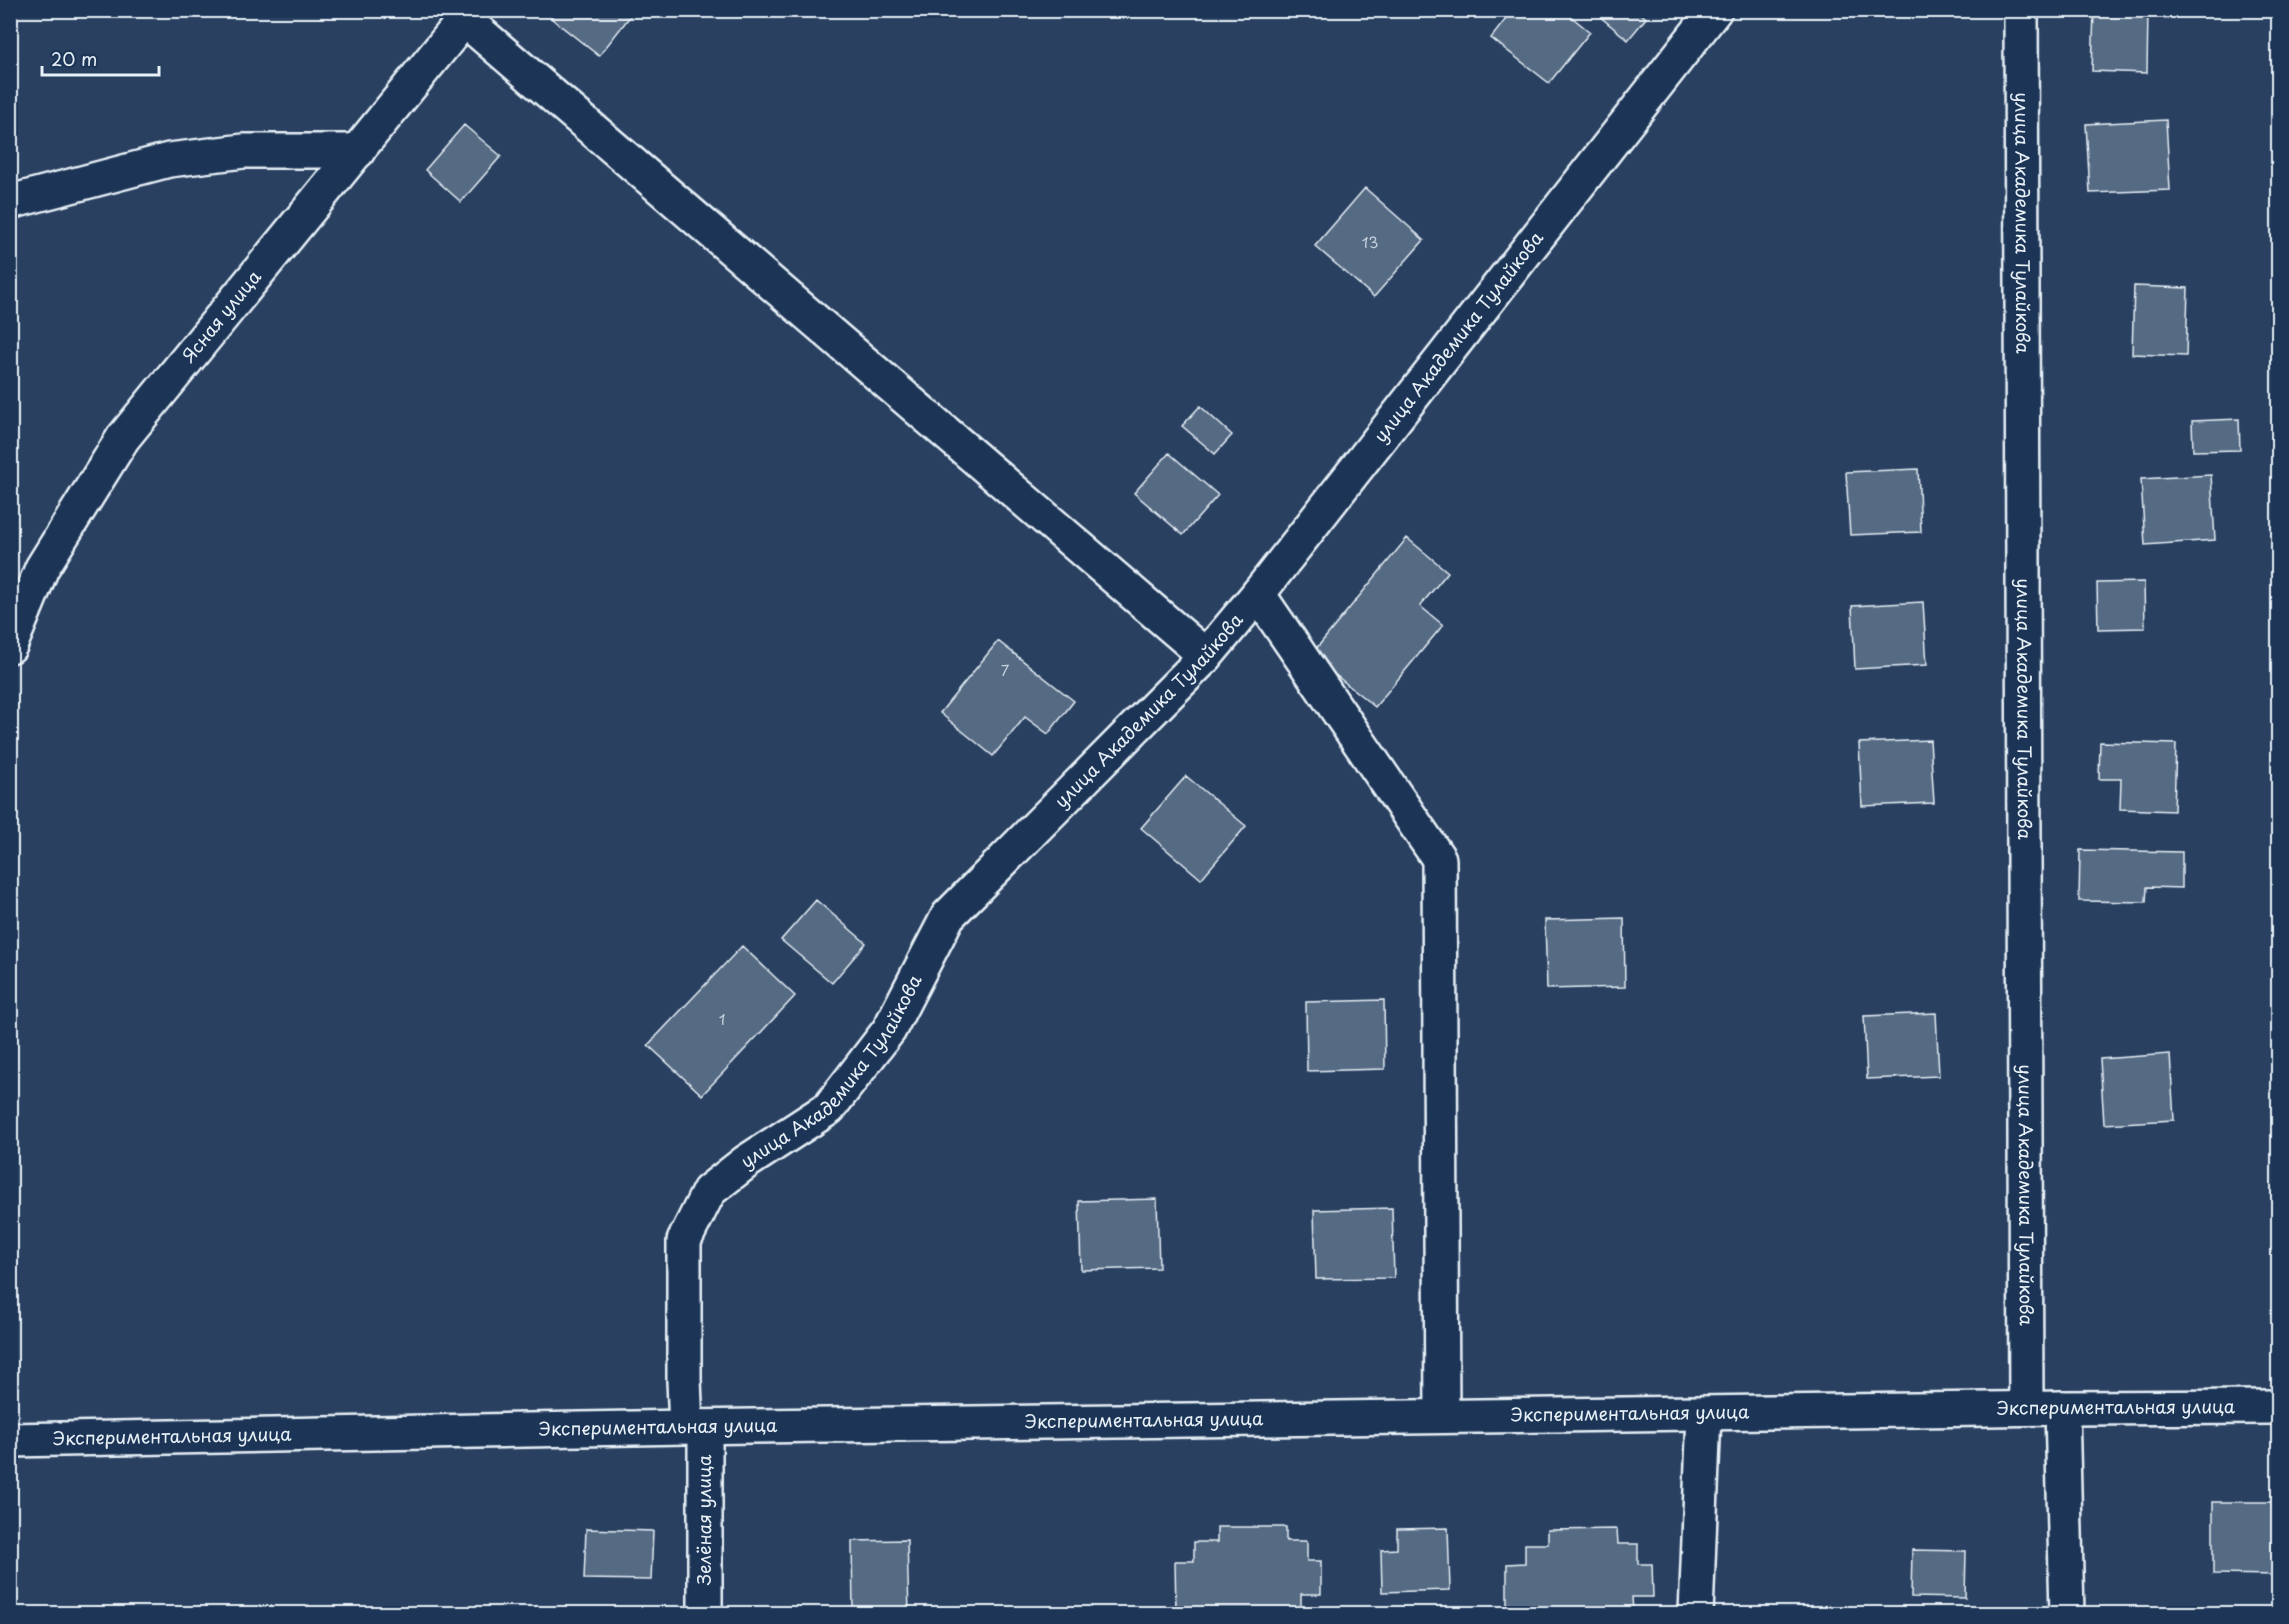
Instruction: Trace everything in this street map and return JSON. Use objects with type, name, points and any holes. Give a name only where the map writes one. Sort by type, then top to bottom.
[{"type":"street","name":"улица Академика Тулайкова","points":[[696,1427],[684,1380],[684,1241],[709,1191],[746,1162],[829,1108],[889,1030],[948,916],[1206,656],[1258,594],[1715,10]]},
{"type":"street","name":"улица Академика Тулайкова","points":[[2021,10],[2026,1408]]},
{"type":"street","points":[[468,15],[1206,656]]},
{"type":"street","name":"Ясная улица","points":[[10,646],[42,568],[123,438],[468,15]]},
{"type":"street","points":[[10,202],[169,160],[244,151],[358,151]]},
{"type":"street","points":[[1258,594],[1439,859],[1442,1416]]},
{"type":"street","name":"Экспериментальная улица","points":[[10,1440],[1442,1416],[2278,1407]]},
{"type":"street","points":[[2062,1408],[2067,1614]]},
{"type":"street","points":[[1696,1614],[1704,1414]]},
{"type":"street","name":"Зелёная улица","points":[[696,1427],[705,1614]]},
{"type":"building","points":[[557,10],[635,10],[599,56],[551,18]]},
{"type":"building","points":[[1513,10],[1563,10],[1590,32],[1549,83],[1491,38]]},
{"type":"building","points":[[1592,10],[1637,10],[1646,18],[1628,40]]},
{"type":"building","points":[[2094,10],[2148,10],[2147,73],[2092,71]]},
{"type":"building","points":[[2166,120],[2170,190],[2090,193],[2086,124]]},
{"type":"building","points":[[464,125],[501,156],[461,202],[425,170]]},
{"type":"building","points":[[1365,188],[1424,240],[1374,297],[1315,246]]},
{"type":"building","points":[[2134,286],[2188,288],[2186,356],[2132,354]]},
{"type":"building","points":[[1200,406],[1232,435],[1215,454],[1182,426]]},
{"type":"building","points":[[2239,419],[2240,450],[2193,451],[2192,421]]},
{"type":"building","points":[[1169,453],[1218,495],[1183,535],[1134,493]]},
{"type":"building","points":[[1918,469],[1921,532],[1850,535],[1846,472]]},
{"type":"building","points":[[2211,475],[2215,540],[2145,545],[2141,479]]},
{"type":"building","points":[[1407,538],[1448,572],[1420,606],[1443,625],[1375,707],[1311,655]]},
{"type":"building","points":[[1407,538],[1448,572],[1420,606],[1443,625],[1375,707],[1311,655]]},
{"type":"building","points":[[2144,582],[2145,628],[2098,629],[2097,583]]},
{"type":"building","points":[[1923,602],[1927,665],[1855,669],[1852,606]]},
{"type":"building","points":[[998,641],[1074,701],[1048,734],[1025,717],[993,756],[940,713]]},
{"type":"building","points":[[1930,740],[1934,803],[1862,806],[1859,743]]},
{"type":"building","points":[[2100,742],[2176,744],[2174,811],[2120,809],[2121,779],[2099,779]]},
{"type":"building","points":[[1186,776],[1246,826],[1201,879],[1141,828]]},
{"type":"building","points":[[2080,850],[2182,852],[2182,888],[2147,887],[2146,902],[2079,901]]},
{"type":"building","points":[[816,900],[866,943],[832,983],[781,940]]},
{"type":"building","points":[[1624,918],[1625,987],[1547,989],[1545,920]]},
{"type":"building","points":[[742,946],[795,996],[702,1095],[648,1045]]},
{"type":"building","points":[[1384,1000],[1385,1069],[1307,1071],[1306,1002]]},
{"type":"building","points":[[1936,1013],[1939,1076],[1867,1079],[1864,1016]]},
{"type":"building","points":[[2170,1054],[2174,1120],[2104,1124],[2100,1059]]},
{"type":"building","points":[[1157,1199],[1159,1268],[1081,1270],[1079,1201]]},
{"type":"building","points":[[1392,1208],[1394,1278],[1316,1279],[1314,1210]]},
{"type":"building","points":[[2213,1502],[2278,1502],[2278,1575],[2213,1574]]},
{"type":"building","points":[[1217,1527],[1286,1527],[1286,1541],[1307,1541],[1307,1561],[1321,1561],[1321,1594],[1301,1594],[1301,1609],[1176,1611],[1175,1561],[1194,1561],[1194,1542],[1217,1542]]},
{"type":"building","points":[[1448,1528],[1450,1590],[1382,1592],[1381,1550],[1397,1549],[1397,1529]]},
{"type":"building","points":[[586,1529],[653,1531],[651,1580],[584,1579]]},
{"type":"building","points":[[1617,1529],[1618,1544],[1638,1544],[1638,1564],[1652,1564],[1653,1597],[1632,1597],[1633,1612],[1507,1613],[1507,1564],[1525,1563],[1525,1544],[1548,1544],[1548,1530]]},
{"type":"building","points":[[907,1540],[909,1614],[853,1614],[852,1541]]},
{"type":"building","points":[[1912,1550],[1966,1551],[1965,1598],[1911,1597]]}]
